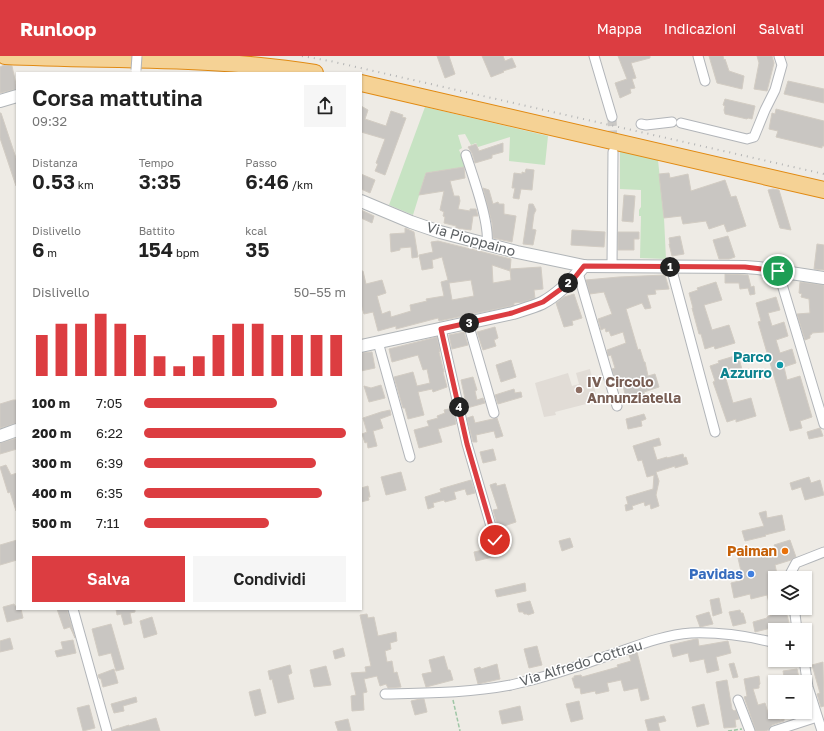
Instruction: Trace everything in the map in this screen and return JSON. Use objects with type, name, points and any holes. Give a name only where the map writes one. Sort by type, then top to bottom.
[{"type":"highway","points":[[5,56],[58,56],[230,62],[308,72]]},
{"type":"highway","points":[[362,83],[824,190]]},
{"type":"main road","points":[[0,101],[16,96]]},
{"type":"main road","name":"Via Pioppaino","points":[[362,201],[405,220],[440,232],[581,270],[612,266],[745,267],[824,278]]},
{"type":"main road","points":[[362,346],[512,313],[543,302],[572,281],[581,270]]},
{"type":"main road","points":[[0,436],[16,430]]},
{"type":"street","points":[[135,72],[137,56]]},
{"type":"street","points":[[594,56],[612,117]]},
{"type":"street","points":[[698,56],[705,81]]},
{"type":"street","points":[[641,124],[677,123],[747,139],[754,137],[775,90],[782,65],[780,56]]},
{"type":"street","points":[[612,266],[613,152]]},
{"type":"street","points":[[466,155],[484,214],[488,239],[487,244]]},
{"type":"street","points":[[671,267],[715,432]]},
{"type":"street","points":[[581,270],[617,406]]},
{"type":"street","points":[[778,271],[824,424]]},
{"type":"street","points":[[468,323],[494,414]]},
{"type":"street","points":[[441,329],[467,444],[495,540]]},
{"type":"street","points":[[378,342],[410,457]]},
{"type":"street","points":[[792,571],[796,563],[824,552]]},
{"type":"street","points":[[73,610],[107,731]]},
{"type":"street","name":"Via Alfredo Cottrau","points":[[385,694],[451,692],[512,685],[603,658],[653,640],[690,633],[722,634],[757,638],[768,641]]},
{"type":"street","points":[[805,667],[808,686],[822,731]]},
{"type":"street","points":[[738,700],[749,730]]},
{"type":"street","points":[[774,731],[817,717]]},
{"type":"path","points":[[451,692],[460,731]]},
{"type":"path","points":[[728,731],[749,730]]},
{"type":"shaded area","name":"IV Circolo Annunziatella","points":[[590,369],[597,399],[590,401],[590,403],[555,412],[556,415],[544,417],[535,383],[568,373],[572,386],[579,384],[576,373]]},
{"type":"green space","points":[[425,107],[548,136],[545,165],[509,161],[510,137],[478,147],[476,143],[471,145],[465,134],[458,135],[462,148],[459,150],[461,154],[463,153],[468,167],[426,173],[413,215],[389,205]]},
{"type":"green space","points":[[620,151],[658,160],[664,218],[666,259],[640,258],[641,216],[639,216],[639,210],[641,207],[641,190],[620,189]]},
{"type":"building","points":[[437,56],[449,56],[455,74],[445,78]]},
{"type":"building","points":[[482,56],[503,56],[505,61],[512,58],[516,67],[491,77]]},
{"type":"building","points":[[618,56],[650,56],[650,58],[631,63],[636,78],[632,79],[635,88],[630,89],[631,93],[620,98],[615,83],[627,79]]},
{"type":"building","points":[[709,56],[723,56],[729,71],[744,76],[742,89],[717,83]]},
{"type":"building","points":[[757,56],[772,56],[774,63],[767,91],[754,89],[759,63]]},
{"type":"building","points":[[4,65],[12,66],[16,89],[0,93],[0,67]]},
{"type":"building","points":[[788,81],[824,89],[824,103],[784,94]]},
{"type":"building","points":[[725,99],[755,106],[752,119],[725,114],[725,106],[723,105]]},
{"type":"building","points":[[362,107],[368,110],[365,119],[386,126],[391,111],[403,115],[402,117],[406,118],[385,175],[375,171],[378,164],[376,163],[385,139],[362,132]]},
{"type":"building","points":[[776,109],[824,121],[824,146],[822,146],[822,148],[776,137],[778,131],[769,129],[772,113],[775,114]]},
{"type":"building","points":[[1,113],[16,158],[16,186],[0,138]]},
{"type":"building","points":[[503,143],[503,152],[492,155],[492,158],[475,163],[472,153],[468,147],[476,144],[479,151]]},
{"type":"building","points":[[464,167],[465,178],[450,181],[454,196],[459,196],[460,201],[458,209],[470,211],[470,209],[476,209],[478,216],[473,216],[471,230],[456,228],[456,226],[444,223],[444,212],[440,210],[444,191],[419,195],[426,173]]},
{"type":"building","points":[[526,169],[534,170],[532,190],[521,189],[519,199],[513,198],[515,188],[512,188],[514,173],[525,173]]},
{"type":"building","points":[[669,173],[670,178],[688,174],[691,191],[725,180],[731,197],[736,196],[746,226],[727,232],[724,224],[709,229],[706,221],[683,224],[681,216],[664,218],[659,174]]},
{"type":"building","points":[[362,174],[375,180],[370,193],[362,189]]},
{"type":"building","points":[[483,188],[489,190],[493,204],[498,202],[499,204],[504,204],[504,214],[516,216],[512,242],[493,238],[492,223]]},
{"type":"building","points":[[768,190],[779,190],[791,230],[780,228]]},
{"type":"building","points":[[624,195],[635,196],[633,222],[622,221]]},
{"type":"building","points":[[529,204],[533,204],[536,210],[532,229],[536,230],[533,245],[523,244]]},
{"type":"building","points":[[362,210],[374,216],[372,223],[362,218]]},
{"type":"building","points":[[405,228],[414,232],[418,257],[412,258],[411,247],[400,248],[400,250],[391,252],[390,234],[405,233]]},
{"type":"building","points":[[572,230],[605,232],[604,247],[571,245]]},
{"type":"building","points":[[618,232],[639,232],[639,239],[634,239],[634,250],[618,250]]},
{"type":"building","points":[[680,236],[684,254],[672,256],[669,238]]},
{"type":"building","points":[[728,236],[735,257],[729,259],[719,259],[713,240]]},
{"type":"building","points":[[438,241],[511,259],[510,269],[541,267],[543,289],[534,290],[535,298],[514,303],[514,305],[511,306],[439,321],[438,318],[396,329],[396,326],[378,331],[373,312],[364,314],[362,307],[362,271],[366,284],[382,280],[386,293],[377,296],[382,314],[390,311],[391,317],[411,311],[410,305],[427,301],[426,299],[444,296],[441,282],[448,280],[442,257],[432,260],[433,268],[422,270],[419,255],[433,252],[431,242]],"holes":[[[492,265],[510,270],[511,280],[493,283]],[[471,280],[474,296],[452,300],[449,283]]]},
{"type":"building","points":[[817,244],[824,245],[824,270],[814,269]]},
{"type":"building","points":[[725,274],[748,275],[751,287],[754,286],[755,294],[750,295],[748,288],[740,289],[739,283],[725,283]]},
{"type":"building","points":[[665,275],[669,289],[655,290],[656,294],[647,295],[651,308],[645,309],[642,303],[626,309],[638,350],[640,349],[645,362],[648,376],[655,374],[659,387],[644,392],[645,397],[623,404],[620,396],[625,394],[622,381],[618,382],[616,376],[614,376],[612,369],[615,368],[611,355],[608,356],[607,350],[626,343],[623,332],[611,336],[609,331],[606,332],[605,328],[601,330],[598,319],[612,314],[604,292],[590,294],[586,280]]},
{"type":"building","points":[[716,282],[722,300],[704,305],[712,330],[729,325],[735,343],[715,349],[714,346],[705,349],[701,334],[699,334],[689,293],[698,290],[697,288]]},
{"type":"building","points":[[800,282],[824,285],[824,332],[812,333],[810,338],[805,340],[797,314],[810,313],[809,299],[801,297],[802,294],[799,293]]},
{"type":"building","points":[[574,294],[582,318],[572,321],[573,325],[564,327],[556,303],[564,297]]},
{"type":"building","name":"Parco Azzurro","points":[[776,297],[780,310],[768,313],[772,326],[784,322],[788,336],[776,340],[780,353],[792,349],[796,363],[784,367],[787,380],[800,376],[812,417],[800,421],[802,428],[790,431],[758,322],[761,321],[756,303]]},
{"type":"building","points":[[495,327],[498,338],[494,340],[496,346],[483,350],[477,332]]},
{"type":"building","points":[[464,332],[468,345],[452,349],[449,335]]},
{"type":"building","points":[[437,337],[447,387],[433,392],[432,389],[418,392],[424,415],[408,419],[405,408],[403,408],[394,377],[413,372],[417,386],[430,383],[427,369],[423,370],[418,355],[392,362],[389,349]]},
{"type":"building","points":[[372,352],[375,368],[362,371],[362,353]]},
{"type":"building","points":[[738,355],[743,373],[726,379],[733,403],[751,398],[756,416],[736,422],[736,419],[727,422],[713,382],[715,381],[710,366],[719,363],[718,361]]},
{"type":"building","points":[[511,360],[516,377],[501,382],[496,365]]},
{"type":"building","points":[[473,377],[477,390],[475,391],[477,400],[483,398],[485,403],[467,408],[461,380]]},
{"type":"building","points":[[381,385],[385,398],[369,402],[364,386],[371,388]]},
{"type":"building","points":[[514,389],[515,393],[521,392],[522,397],[498,404],[495,395]]},
{"type":"building","points":[[16,400],[16,423],[0,428],[0,404]]},
{"type":"building","points":[[453,408],[456,424],[438,429],[442,442],[419,448],[414,430],[429,426],[427,421],[438,418],[437,416],[445,413],[444,410]]},
{"type":"building","points":[[390,410],[391,415],[380,419],[383,428],[373,431],[377,446],[368,448],[367,442],[365,443],[362,434],[367,432],[363,418]]},
{"type":"building","points":[[644,414],[646,419],[641,421],[642,426],[628,429],[626,419]]},
{"type":"building","points":[[473,416],[475,423],[497,418],[503,436],[496,438],[494,431],[476,435],[477,442],[473,442],[467,418]]},
{"type":"building","points":[[820,428],[823,436],[809,439],[807,432]]},
{"type":"building","points":[[16,438],[16,449],[0,454],[0,443]]},
{"type":"building","points":[[659,438],[661,445],[653,447],[657,460],[683,454],[684,458],[686,457],[688,464],[675,468],[675,466],[656,472],[659,481],[656,495],[659,506],[651,509],[650,504],[645,506],[644,502],[632,506],[633,509],[626,511],[625,505],[628,504],[626,497],[653,489],[654,475],[647,477],[642,460],[638,461],[633,446]]},
{"type":"building","points":[[493,449],[496,460],[483,463],[480,452]]},
{"type":"building","points":[[6,465],[11,475],[16,473],[16,511],[10,492],[8,493],[0,467]]},
{"type":"building","points":[[401,472],[406,490],[386,495],[381,477]]},
{"type":"building","points":[[809,477],[811,483],[820,480],[824,495],[805,500],[801,487],[792,490],[790,483]]},
{"type":"building","points":[[471,480],[475,493],[467,495],[465,489],[454,492],[456,499],[433,503],[434,507],[428,509],[425,497],[441,492],[440,489]]},
{"type":"building","points":[[496,483],[497,486],[505,484],[516,522],[498,528],[493,510],[498,509],[490,485]]},
{"type":"building","points":[[368,486],[370,497],[368,497],[369,500],[362,502],[362,488]]},
{"type":"building","points":[[766,511],[767,518],[782,515],[785,530],[745,541],[742,531],[764,526],[759,513]]},
{"type":"building","points":[[570,538],[573,547],[562,551],[559,541]]},
{"type":"building","points":[[16,540],[16,560],[0,565],[0,545]]},
{"type":"building","points":[[790,540],[796,557],[775,565],[776,571],[768,571],[768,599],[767,595],[751,599],[750,594],[734,598],[731,583],[743,580],[738,558],[776,550],[774,545]]},
{"type":"building","points":[[495,547],[497,556],[476,561],[474,552]]},
{"type":"building","points":[[525,583],[526,591],[497,597],[495,590]]},
{"type":"building","points":[[719,598],[722,613],[713,616],[710,600]]},
{"type":"building","points":[[530,601],[534,613],[528,615],[524,614],[523,612],[519,612],[517,604]]},
{"type":"building","points":[[14,604],[16,606],[16,610],[21,610],[23,618],[7,622],[3,607]]},
{"type":"building","points":[[57,610],[67,610],[75,638],[70,627],[64,629]]},
{"type":"building","points":[[116,610],[135,610],[135,612],[130,613],[132,623],[124,625],[121,614],[117,615]]},
{"type":"building","points":[[740,610],[741,613],[743,613],[746,623],[733,626],[729,612]]},
{"type":"building","points":[[709,612],[713,624],[700,627],[696,616]]},
{"type":"building","points":[[367,614],[368,618],[374,617],[378,636],[396,632],[397,641],[390,643],[391,649],[385,651],[387,662],[392,661],[394,673],[397,672],[401,687],[388,688],[386,684],[380,686],[377,676],[364,679],[367,692],[363,693],[364,710],[352,711],[351,696],[356,695],[351,673],[366,672],[365,667],[371,666],[360,615]]},
{"type":"building","points":[[772,615],[787,615],[789,623],[768,623],[768,629],[755,632],[753,622]]},
{"type":"building","points":[[152,617],[157,634],[144,638],[140,621]]},
{"type":"building","points":[[111,624],[124,669],[116,671],[111,653],[99,656],[92,629]]},
{"type":"building","points":[[10,638],[13,649],[0,652],[0,641]]},
{"type":"building","points":[[698,639],[699,646],[728,641],[731,653],[716,657],[719,670],[707,673],[704,659],[690,662],[688,653],[673,657],[670,645]]},
{"type":"building","points":[[73,640],[76,653],[57,657],[55,651],[63,649],[61,642]]},
{"type":"building","points":[[537,646],[542,665],[529,668],[524,649]]},
{"type":"building","points":[[343,648],[345,656],[335,659],[333,651]]},
{"type":"building","points":[[637,652],[649,699],[641,701],[638,688],[624,691],[621,680],[607,683],[609,691],[596,694],[595,691],[581,694],[580,688],[575,688],[572,678],[574,678],[574,676],[581,675],[582,677],[618,667],[617,665],[631,661],[629,655]]},
{"type":"building","points":[[444,656],[453,680],[426,687],[422,674],[432,672],[429,660]]},
{"type":"building","points":[[823,662],[824,706],[821,707],[817,694],[820,693],[812,665]]},
{"type":"building","points":[[734,663],[738,677],[733,678],[729,664]]},
{"type":"building","points":[[497,664],[500,679],[478,684],[474,669],[480,667],[481,669]]},
{"type":"building","points":[[290,665],[292,673],[288,675],[294,699],[278,703],[272,679],[270,680],[268,671]]},
{"type":"building","points":[[326,666],[331,685],[314,687],[310,670]]},
{"type":"building","points":[[114,669],[118,683],[103,687],[101,679],[98,675]]},
{"type":"building","points":[[797,669],[798,675],[784,675],[783,671]]},
{"type":"building","points":[[759,676],[759,688],[753,689],[758,705],[765,703],[768,719],[784,719],[784,721],[772,725],[768,730],[756,731],[744,697],[747,696],[744,679]]},
{"type":"building","points":[[727,680],[732,709],[734,711],[736,710],[739,719],[735,720],[736,727],[724,728],[716,682]]},
{"type":"building","points":[[260,689],[266,713],[255,716],[249,692]]},
{"type":"building","points":[[136,697],[137,702],[123,706],[124,711],[114,713],[111,704]]},
{"type":"building","points":[[424,699],[427,712],[415,715],[411,701]]},
{"type":"building","points":[[579,701],[583,719],[571,722],[566,704]]},
{"type":"building","points":[[704,704],[709,724],[697,727],[692,707]]},
{"type":"building","points":[[89,705],[95,728],[83,731],[77,708]]},
{"type":"building","points":[[520,706],[523,720],[502,724],[499,711]]},
{"type":"building","points":[[664,716],[666,721],[658,723],[660,731],[648,731],[645,720]]},
{"type":"building","points":[[156,718],[160,731],[113,731],[129,725]]},
{"type":"building","points":[[348,719],[351,731],[338,731],[335,722]]},
{"type":"tunnel","points":[[612,117],[613,145]]},
{"type":"railway","points":[[302,56],[330,61],[824,174]]},
{"type":"place","name":"Parco Azzurro","points":[[780,365]]},
{"type":"place","name":"IV Circolo Annunziatella","points":[[579,390]]},
{"type":"place","name":"Paiman","points":[[785,551]]},
{"type":"place","name":"Pavidas","points":[[751,574]]},
{"type":"route","points":[[495,540],[467,444],[441,329],[532,307],[543,302],[572,281],[584,266],[717,266],[758,268],[778,271]]}]
